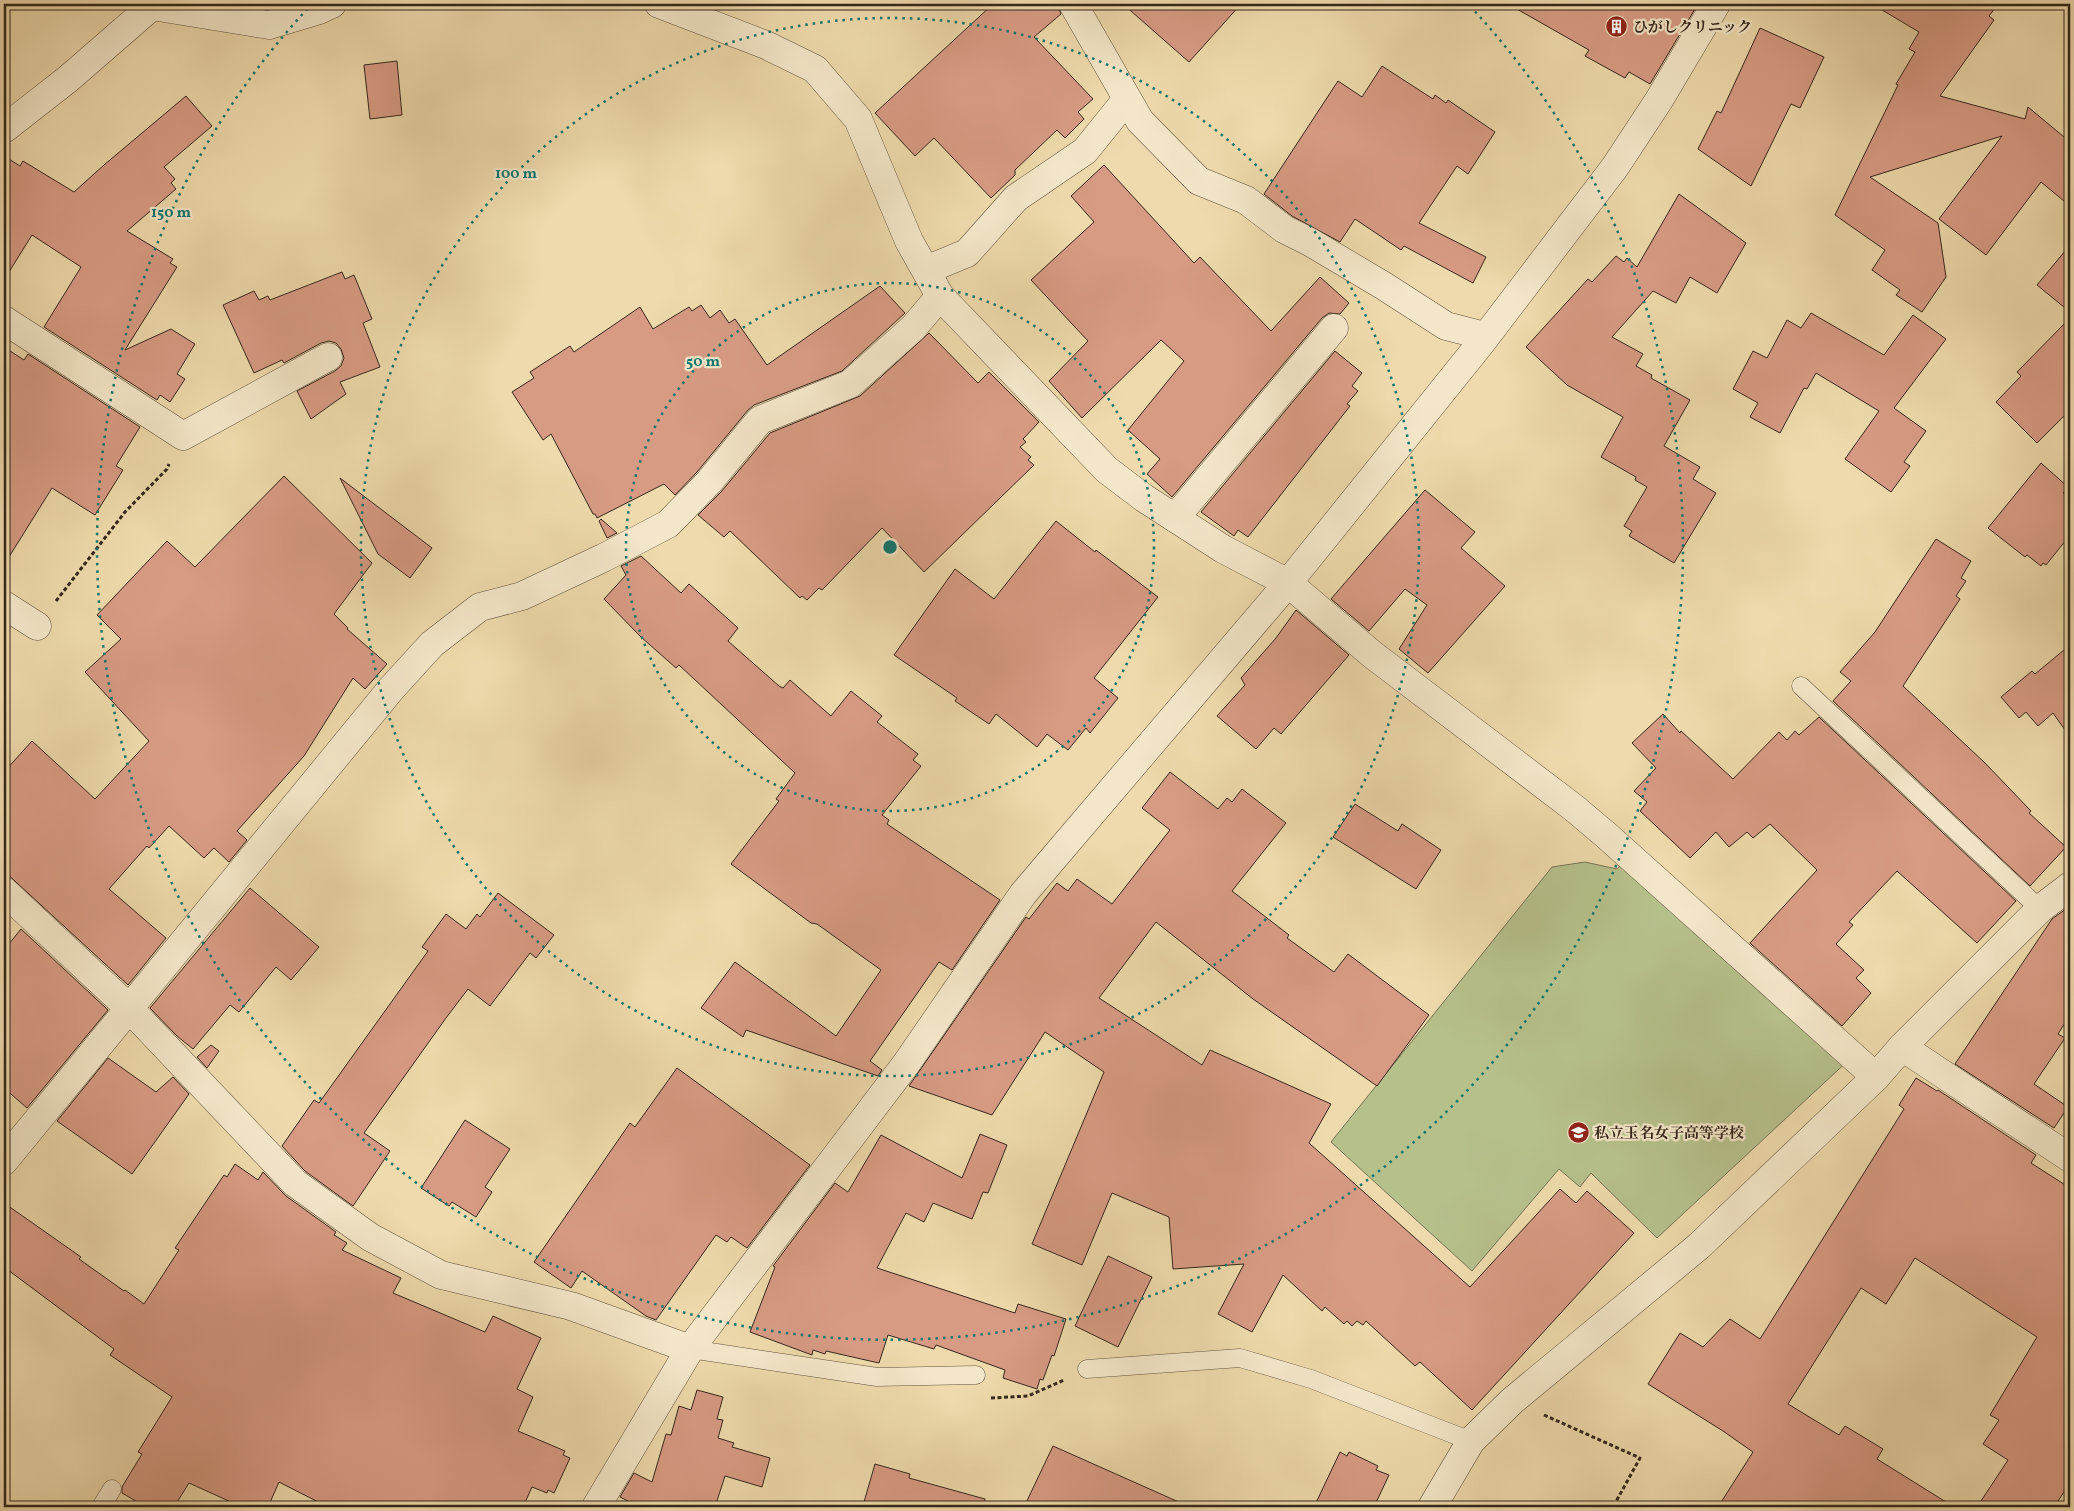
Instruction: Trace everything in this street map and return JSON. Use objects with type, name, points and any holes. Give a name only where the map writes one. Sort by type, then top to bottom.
[{"type":"street","points":[[4,128],[68,79],[151,5],[269,25],[319,10],[332,4]]},
{"type":"street","points":[[659,4],[766,45],[815,69],[858,119],[909,241],[940,296],[1107,470],[1223,549],[1288,584],[1372,655],[1600,829],[1876,1077]]},
{"type":"street","points":[[1074,4],[1140,121],[1199,181],[1246,200],[1284,229],[1376,281],[1446,326],[1485,336]]},
{"type":"street","points":[[596,1507],[690,1349],[906,1064],[1023,894],[1288,584],[1485,336],[1615,167],[1659,100],[1716,4]]},
{"type":"street","points":[[926,270],[967,253],[1016,198],[1085,152],[1127,99]]},
{"type":"street","points":[[4,1161],[392,689],[432,644],[480,607],[522,596],[603,558],[668,524],[709,482],[760,420],[850,384],[913,328],[940,296]]},
{"type":"street","points":[[4,320],[183,436],[328,356]]},
{"type":"street","points":[[1175,518],[1334,328]]},
{"type":"street","points":[[4,605],[37,626]]},
{"type":"street","points":[[1432,1507],[1472,1441],[1512,1401],[1699,1246],[1876,1077],[1902,1047],[2040,909],[2070,886]]},
{"type":"street","points":[[4,891],[129,1008],[295,1183],[370,1237],[441,1275],[571,1306],[690,1349]]},
{"type":"street","points":[[1902,1047],[2070,1158]]},
{"type":"lane","points":[[1801,686],[2040,909]]},
{"type":"lane","points":[[690,1349],[877,1377],[976,1375]]},
{"type":"lane","points":[[1087,1369],[1240,1358],[1310,1379],[1472,1441]]},
{"type":"lane","points":[[101,1507],[112,1490]]},
{"type":"path","points":[[37,626],[125,512],[167,469],[183,436]]},
{"type":"path","points":[[1512,1401],[1640,1458],[1613,1507]]},
{"type":"green space","points":[[1630,855],[1852,1057],[1657,1238],[1591,1173],[1580,1187],[1559,1169],[1472,1271],[1331,1142],[1552,867],[1585,862],[1617,869]]},
{"type":"building","points":[[993,4],[1057,4],[1061,14],[1034,37],[1093,99],[1078,112],[1084,119],[1065,138],[1057,130],[1015,170],[1015,175],[991,198],[934,138],[915,156],[875,113]]},
{"type":"building","points":[[1123,4],[1241,4],[1189,62]]},
{"type":"building","name":"ひがしクリニック","points":[[1508,4],[1698,4],[1650,84],[1629,72],[1625,78],[1585,56],[1589,50]]},
{"type":"building","points":[[1872,4],[1998,4],[1989,16],[1994,20],[1940,96],[2025,119],[2028,107],[2070,142],[2070,206],[2041,182],[1986,255],[1939,219],[2002,136],[1870,177],[1938,223],[1946,277],[1922,312],[1896,295],[1900,290],[1872,270],[1885,250],[1835,215],[1898,85],[1896,84],[1915,52],[1909,49],[1919,32]]},
{"type":"building","points":[[1760,28],[1824,57],[1800,108],[1791,104],[1751,186],[1698,149],[1717,111],[1721,113]]},
{"type":"building","points":[[397,61],[402,115],[370,119],[364,65]]},
{"type":"building","points":[[1382,66],[1433,99],[1435,95],[1446,103],[1448,100],[1495,132],[1468,174],[1457,166],[1419,223],[1486,257],[1473,283],[1404,246],[1401,250],[1355,219],[1340,242],[1292,216],[1264,194],[1338,81],[1362,97]]},
{"type":"building","points":[[186,96],[212,126],[164,167],[175,179],[171,183],[176,189],[127,231],[173,259],[170,263],[177,267],[125,350],[171,329],[195,344],[177,374],[185,379],[170,402],[160,395],[157,400],[44,327],[81,267],[32,235],[4,280],[4,156],[20,166],[23,161],[74,192]]},
{"type":"building","points":[[1104,165],[1194,263],[1200,257],[1271,331],[1320,277],[1349,303],[1340,314],[1329,313],[1322,318],[1172,497],[1147,474],[1160,459],[1128,430],[1184,361],[1161,340],[1082,418],[1049,381],[1088,341],[1031,280],[1094,222],[1071,196]]},
{"type":"building","points":[[1679,194],[1746,243],[1717,293],[1690,277],[1676,303],[1653,291],[1612,337],[1643,354],[1636,366],[1652,375],[1651,378],[1690,400],[1664,446],[1700,467],[1693,479],[1716,493],[1674,563],[1629,536],[1632,531],[1624,526],[1647,487],[1635,480],[1636,477],[1601,457],[1623,417],[1567,385],[1526,347],[1588,279],[1592,282],[1616,256],[1624,262],[1627,258],[1637,267]]},
{"type":"building","points":[[2070,245],[2070,312],[2037,285]]},
{"type":"building","points":[[342,272],[345,279],[354,275],[372,319],[363,323],[380,367],[340,382],[346,394],[311,419],[297,391],[341,366],[344,358],[341,349],[336,343],[329,341],[321,343],[284,363],[282,360],[254,373],[223,305],[254,291],[259,300],[268,296],[270,300]]},
{"type":"building","points":[[880,286],[905,313],[842,371],[754,405],[675,495],[664,484],[597,518],[593,514],[551,434],[543,440],[512,392],[534,378],[530,372],[570,346],[574,352],[640,307],[653,329],[689,307],[692,311],[701,305],[710,318],[720,310],[729,323],[735,319],[767,365]]},
{"type":"building","points":[[1811,313],[1884,355],[1913,315],[1946,339],[1894,408],[1926,431],[1904,462],[1910,466],[1891,492],[1845,459],[1879,411],[1816,373],[1807,389],[1804,388],[1780,433],[1750,417],[1758,403],[1733,389],[1753,351],[1767,358],[1787,320],[1801,328]]},
{"type":"building","points":[[2070,318],[2070,410],[2037,443],[1996,402],[2021,376],[2017,372]]},
{"type":"building","points":[[929,333],[978,383],[989,372],[1039,422],[1023,439],[1026,442],[1020,447],[1031,457],[1028,460],[1034,465],[924,572],[882,528],[822,590],[819,588],[807,600],[802,596],[800,598],[730,531],[724,537],[698,515],[721,492],[770,433],[860,396]]},
{"type":"building","points":[[4,347],[24,360],[28,354],[140,427],[116,466],[123,470],[95,515],[52,488],[4,565]]},
{"type":"building","points":[[1335,351],[1362,373],[1352,386],[1358,391],[1347,404],[1350,406],[1248,537],[1238,530],[1234,536],[1201,512]]},
{"type":"building","points":[[2041,463],[2068,487],[2063,493],[2070,499],[2070,535],[2046,565],[2043,563],[2041,566],[2027,555],[2025,557],[1988,528]]},
{"type":"building","points":[[284,476],[372,563],[334,614],[347,629],[387,664],[365,689],[353,678],[304,756],[237,831],[247,840],[229,862],[214,848],[204,858],[169,826],[149,848],[147,846],[109,889],[166,938],[128,985],[4,871],[4,772],[32,741],[95,799],[149,741],[85,672],[121,639],[97,615],[167,541],[195,567]]},
{"type":"building","points":[[340,478],[432,548],[410,578],[378,554]]},
{"type":"building","points":[[1425,490],[1475,532],[1461,548],[1505,586],[1428,673],[1399,649],[1427,605],[1405,589],[1369,631],[1331,599]]},
{"type":"building","points":[[601,519],[617,533],[607,538],[599,521]]},
{"type":"building","points":[[1056,521],[1095,552],[1096,550],[1158,597],[1094,678],[1118,698],[1090,733],[1086,728],[1068,750],[1047,734],[1037,747],[996,714],[989,724],[955,701],[957,698],[894,655],[955,569],[994,599]]},
{"type":"building","points":[[1936,539],[1971,561],[1961,578],[1966,581],[1956,596],[1960,599],[1903,686],[1985,763],[2031,811],[2029,813],[2066,847],[2030,886],[1833,701],[1851,681],[1840,672],[1875,632]]},
{"type":"building","points":[[641,556],[681,593],[689,584],[738,628],[728,641],[779,686],[783,688],[790,680],[831,716],[851,691],[882,716],[877,722],[918,754],[913,760],[921,766],[882,815],[889,820],[887,824],[1000,900],[952,970],[939,962],[870,1061],[882,1070],[878,1076],[746,1030],[743,1037],[701,1008],[735,962],[836,1036],[881,970],[817,924],[811,923],[731,864],[779,801],[776,799],[795,773],[679,665],[676,668],[641,637],[604,599],[626,575],[621,566]]},
{"type":"building","points":[[1296,610],[1349,655],[1281,734],[1274,728],[1256,749],[1217,716],[1245,685],[1241,678],[1276,638]]},
{"type":"building","points":[[2070,645],[2070,737],[2053,713],[2038,726],[2026,712],[2019,718],[2001,697],[2032,671],[2035,674]]},
{"type":"building","points":[[1663,714],[1680,733],[1681,731],[1733,779],[1779,732],[1787,740],[1795,731],[1799,735],[1819,717],[2016,901],[1977,943],[1897,871],[1849,922],[1853,925],[1836,944],[1864,970],[1856,978],[1871,993],[1842,1026],[1750,943],[1817,870],[1770,824],[1753,838],[1747,832],[1729,847],[1716,832],[1690,858],[1640,811],[1647,802],[1634,791],[1656,768],[1632,743]]},
{"type":"building","points":[[1170,772],[1218,809],[1227,798],[1232,802],[1242,789],[1286,823],[1232,891],[1289,935],[1287,938],[1334,972],[1348,954],[1429,1015],[1377,1086],[1253,999],[1156,922],[1099,998],[1202,1065],[1210,1050],[1331,1104],[1309,1143],[1470,1287],[1560,1189],[1576,1203],[1587,1191],[1634,1233],[1472,1410],[1420,1362],[1415,1366],[1366,1321],[1363,1325],[1357,1321],[1352,1326],[1347,1321],[1344,1324],[1325,1307],[1322,1311],[1283,1275],[1252,1332],[1218,1314],[1244,1264],[1173,1269],[1169,1217],[1112,1193],[1082,1265],[1032,1244],[1104,1072],[1045,1032],[992,1115],[909,1086],[1026,917],[1029,919],[1057,883],[1068,891],[1077,879],[1112,904],[1170,830],[1142,808]]},
{"type":"building","points":[[1355,804],[1398,831],[1402,824],[1441,850],[1416,889],[1333,837]]},
{"type":"building","points":[[250,888],[319,947],[291,980],[276,967],[239,1012],[230,1005],[193,1049],[177,1036],[150,1008]]},
{"type":"building","points":[[498,893],[554,935],[536,958],[530,953],[490,1006],[468,989],[446,1018],[364,1133],[390,1151],[353,1206],[305,1171],[282,1146],[314,1100],[319,1103],[428,951],[422,947],[446,914],[466,929],[477,914],[480,917]]},
{"type":"building","points":[[2070,906],[2070,1015],[2058,1034],[2065,1038],[2034,1084],[2068,1107],[2054,1128],[1955,1064],[2052,919]]},
{"type":"building","points":[[21,929],[108,1010],[27,1108],[4,1088],[4,950]]},
{"type":"building","points":[[211,1045],[219,1051],[207,1068],[197,1057]]},
{"type":"building","points":[[108,1058],[156,1092],[173,1077],[189,1094],[132,1174],[57,1121]]},
{"type":"building","points":[[677,1068],[810,1165],[747,1248],[731,1237],[727,1242],[716,1235],[656,1320],[646,1316],[582,1271],[571,1288],[534,1262],[630,1123],[635,1127]]},
{"type":"building","points":[[1916,1078],[1938,1090],[2036,1155],[2031,1163],[2070,1188],[2070,1483],[2054,1507],[1977,1507],[2008,1460],[1983,1444],[1999,1420],[1990,1415],[2037,1337],[1915,1258],[1886,1304],[1861,1288],[1788,1404],[1839,1435],[1845,1426],[1883,1449],[1877,1459],[1954,1507],[1718,1507],[1753,1452],[1648,1384],[1680,1333],[1703,1347],[1730,1319],[1760,1339],[1904,1109],[1899,1105]]},
{"type":"building","points":[[465,1120],[510,1149],[485,1187],[492,1192],[476,1217],[452,1202],[449,1206],[421,1188]]},
{"type":"building","points":[[980,1134],[1007,1145],[988,1193],[983,1192],[972,1219],[933,1203],[924,1222],[906,1213],[877,1268],[1015,1313],[1018,1304],[1066,1319],[1054,1356],[1052,1355],[1043,1380],[1040,1379],[1037,1389],[1003,1378],[1005,1370],[936,1345],[934,1349],[888,1335],[879,1363],[826,1351],[825,1354],[813,1350],[812,1355],[750,1332],[775,1267],[773,1266],[835,1183],[848,1192],[881,1135],[962,1178]]},
{"type":"building","points":[[235,1164],[258,1180],[263,1172],[286,1196],[336,1232],[334,1235],[347,1243],[342,1250],[401,1278],[393,1293],[485,1332],[493,1316],[541,1338],[517,1389],[533,1397],[518,1431],[565,1451],[563,1455],[570,1458],[554,1493],[548,1490],[547,1493],[532,1487],[523,1507],[328,1507],[279,1482],[268,1507],[242,1507],[189,1483],[174,1507],[146,1507],[122,1493],[122,1487],[142,1454],[138,1452],[172,1397],[110,1355],[114,1349],[4,1267],[4,1203],[81,1257],[79,1259],[144,1304],[179,1250],[175,1248],[224,1175],[227,1177]]},
{"type":"building","points":[[1108,1256],[1152,1277],[1118,1347],[1075,1326]]},
{"type":"building","points":[[697,1390],[723,1397],[717,1419],[723,1420],[718,1438],[734,1443],[732,1447],[770,1458],[762,1487],[725,1476],[715,1507],[640,1507],[620,1497],[634,1473],[652,1482],[666,1434],[671,1435],[679,1406],[691,1410]]},
{"type":"building","points":[[1053,1446],[1190,1507],[1024,1507]]},
{"type":"building","points":[[1340,1452],[1347,1456],[1349,1452],[1378,1466],[1376,1470],[1389,1475],[1374,1507],[1314,1507]]},
{"type":"building","points":[[875,1464],[910,1474],[909,1478],[985,1499],[984,1507],[882,1507],[864,1502]]},
{"type":"place","name":"ひがしクリニック","points":[[1617,27]]},
{"type":"place","name":"私立玉名女子高等学校","points":[[1578,1133]]}]
